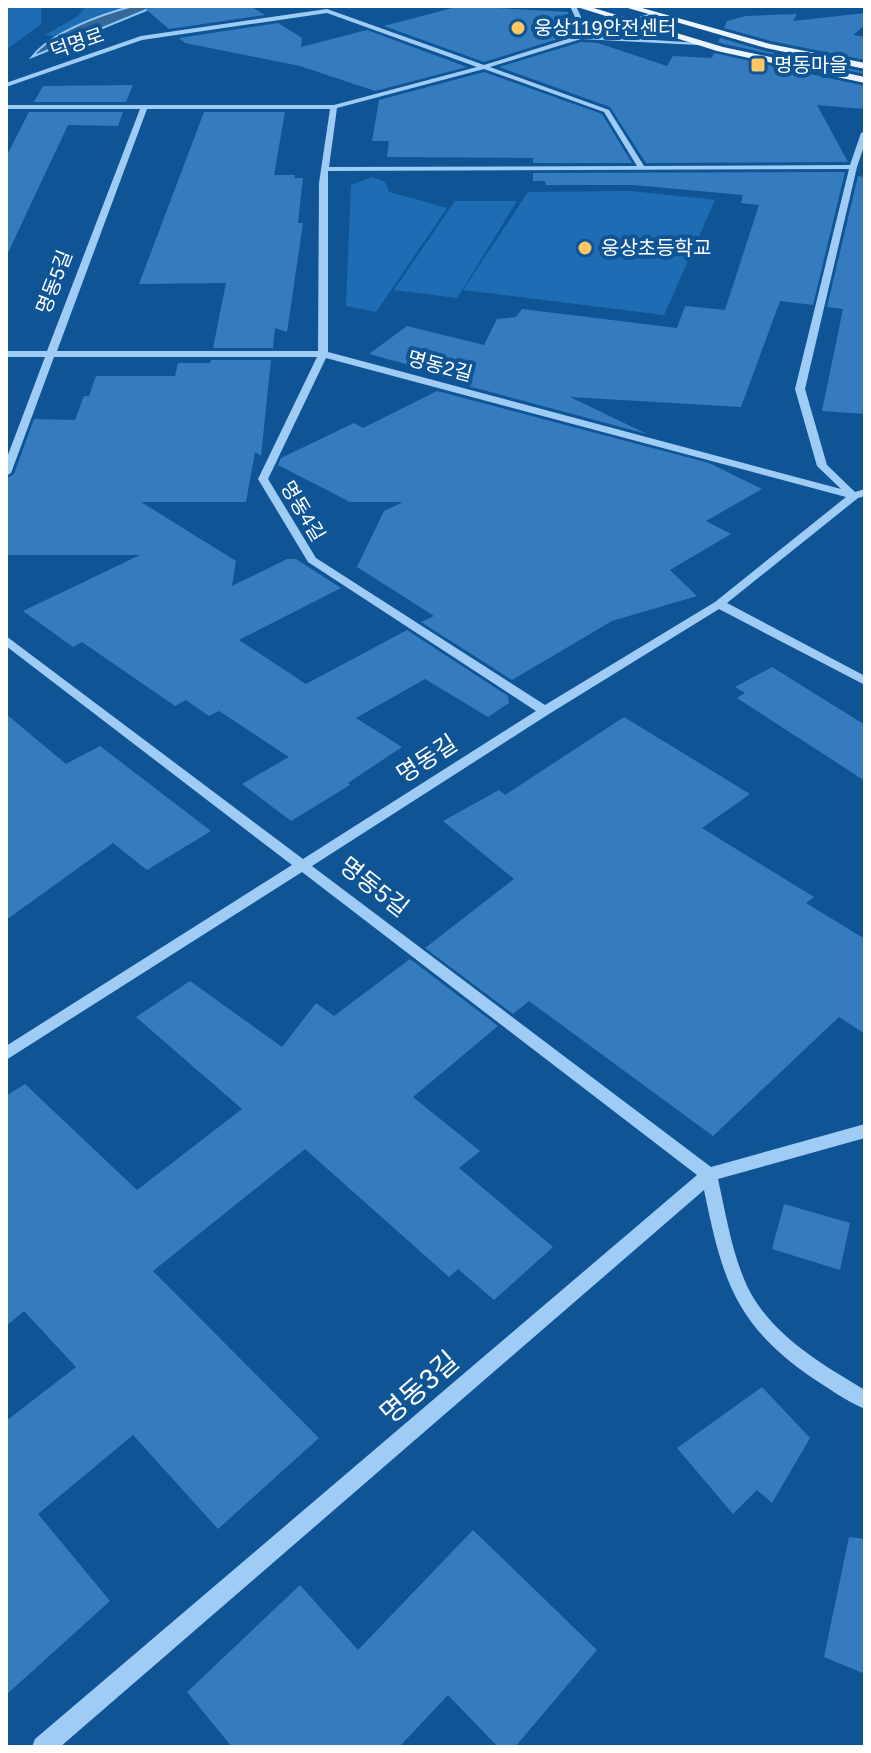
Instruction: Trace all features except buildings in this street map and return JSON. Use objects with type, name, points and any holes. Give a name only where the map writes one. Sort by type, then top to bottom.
[{"type":"main road","points":[[576,6],[781,65],[865,80]]},
{"type":"main road","points":[[625,6],[769,46],[865,66]]},
{"type":"street","points":[[576,6],[577,37]]},
{"type":"street","name":"덕명로","points":[[6,85],[141,38],[327,11],[607,111],[642,168]]},
{"type":"street","points":[[6,107],[334,107],[484,67],[652,15]]},
{"type":"street","points":[[577,37],[698,43]]},
{"type":"street","name":"명동5길","points":[[6,473],[48,354],[144,107]]},
{"type":"street","name":"명동4길","points":[[334,107],[325,169],[323,354],[263,479],[312,560],[545,711]]},
{"type":"street","points":[[860,494],[822,466],[800,389],[853,167],[865,133]]},
{"type":"street","points":[[325,169],[853,167]]},
{"type":"street","name":"명동2길","points":[[6,354],[323,354],[860,494]]},
{"type":"street","name":"명동길","points":[[6,1054],[719,604],[860,494]]},
{"type":"street","points":[[719,604],[865,681]]},
{"type":"street","name":"명동5길","points":[[6,640],[305,864],[709,1175]]},
{"type":"street","name":"명동3길","points":[[43,1747],[709,1175],[865,1131]]},
{"type":"street","points":[[709,1175],[740,1290],[756,1317],[782,1345],[812,1368],[865,1400]]},
{"type":"shaded area","points":[[6,6],[41,6],[41,24],[6,50]]},
{"type":"shaded area","points":[[86,6],[133,6],[57,37],[45,35],[78,16]]},
{"type":"shaded area","points":[[133,6],[156,6],[32,57],[64,32]]},
{"type":"shaded area","points":[[373,177],[385,182],[389,192],[447,208],[376,312],[346,306],[351,185]]},
{"type":"shaded area","points":[[631,191],[715,200],[664,315],[463,290],[528,192]]},
{"type":"shaded area","points":[[455,201],[517,201],[457,298],[394,290]]},
{"type":"place","name":"웅상119안전센터","points":[[518,28]]},
{"type":"place","name":"명동마을","points":[[758,65]]},
{"type":"place","name":"웅상초등학교","points":[[585,248]]}]
